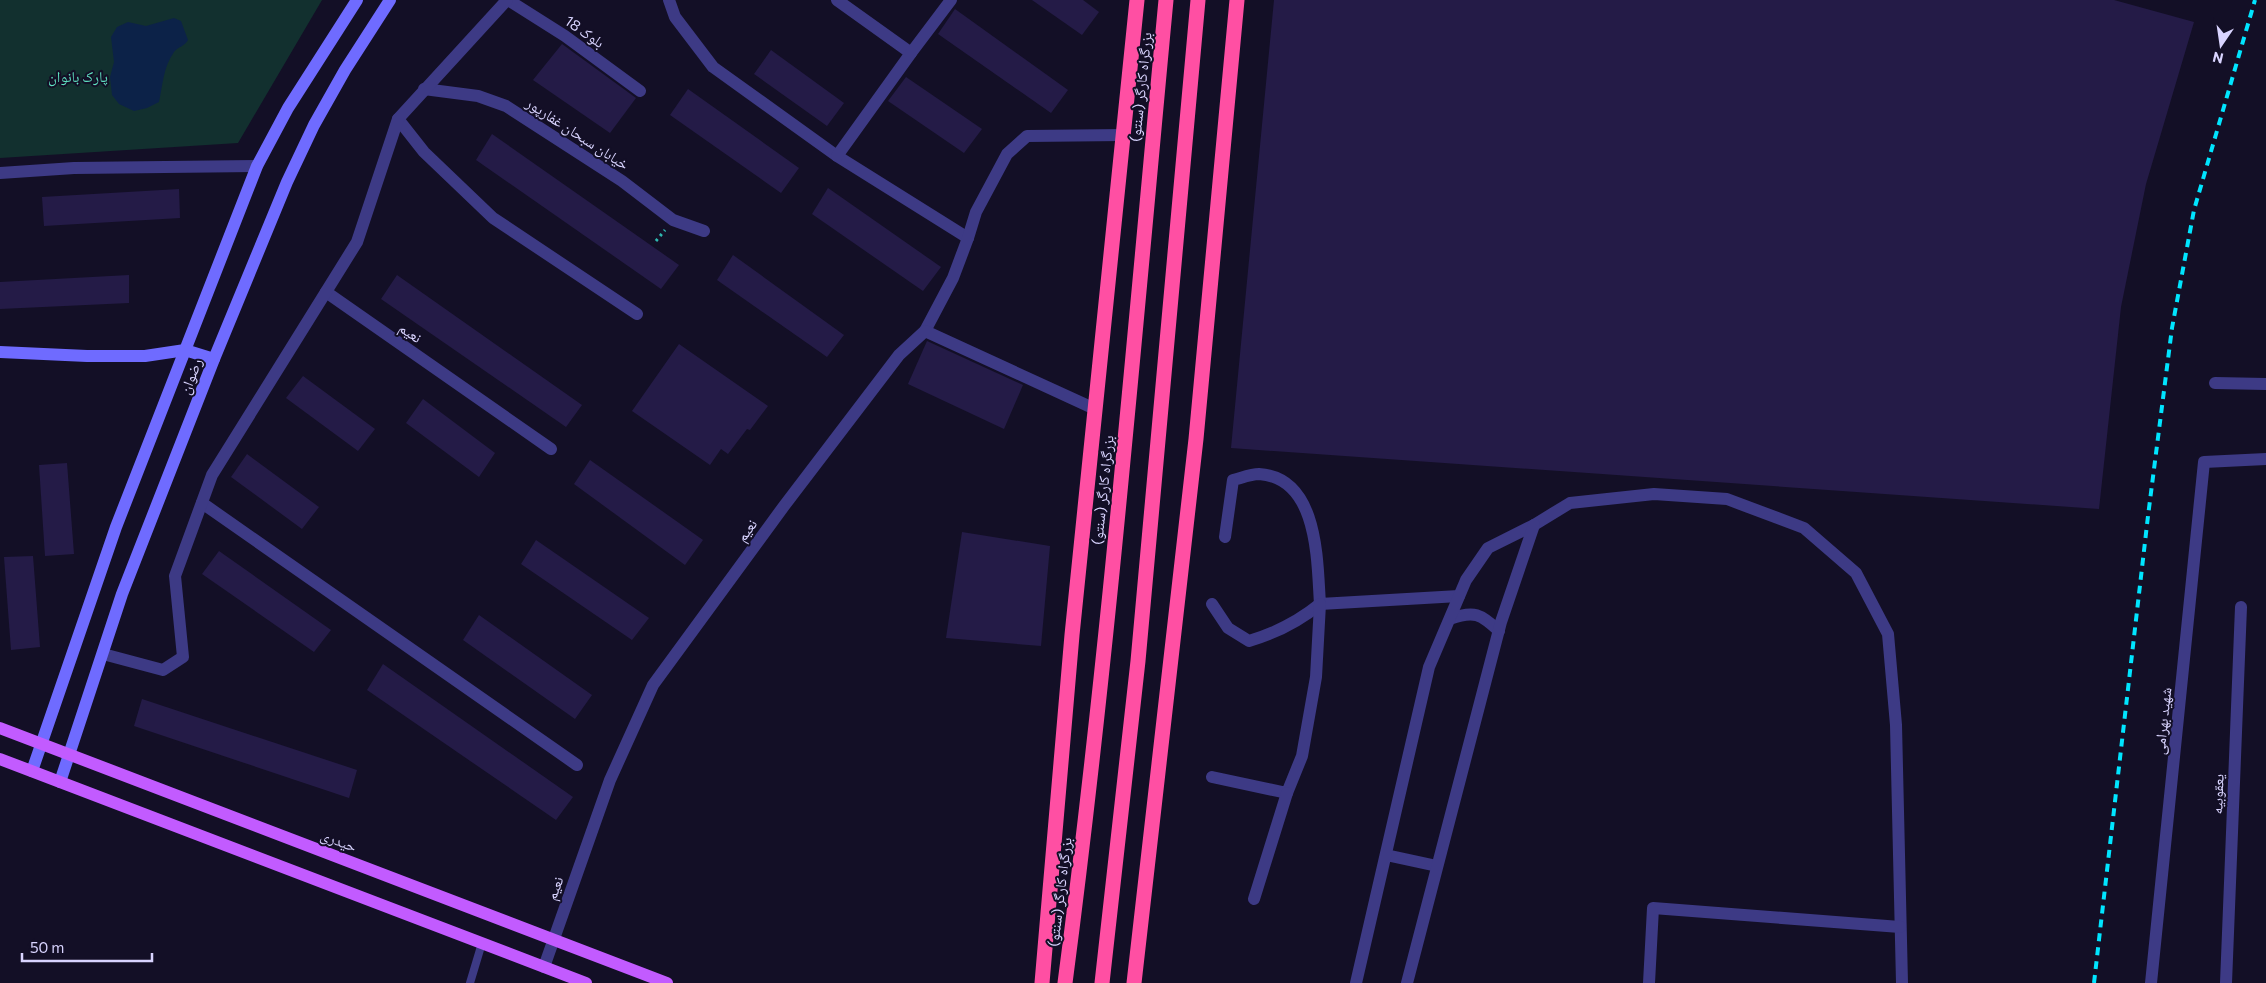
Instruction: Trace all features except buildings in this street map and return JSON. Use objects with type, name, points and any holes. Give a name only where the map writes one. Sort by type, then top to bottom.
[{"type":"highway","points":[[1042,983],[1072,635],[1137,0]]},
{"type":"highway","name":"بزرگراه کارگر (سنتو)","points":[[1065,983],[1080,873],[1125,432],[1166,0]]},
{"type":"highway","points":[[1102,983],[1138,661],[1198,0]]},
{"type":"highway","points":[[1134,983],[1196,439],[1237,0]]},
{"type":"main road","name":"رضوان","points":[[32,772],[116,526],[258,166],[288,108],[357,0]]},
{"type":"main road","name":"رضوان","points":[[60,782],[122,594],[214,359],[287,182],[314,125],[345,70],[390,0]]},
{"type":"main road","points":[[0,352],[87,356],[145,356],[186,350],[214,359]]},
{"type":"main road","name":"حیدری","points":[[0,728],[667,983]]},
{"type":"main road","points":[[0,759],[586,983]]},
{"type":"street","points":[[103,654],[163,670],[183,657],[175,576],[212,475],[357,242],[398,119],[508,0]]},
{"type":"street","name":"بلوک 18","points":[[508,0],[564,36],[640,91]]},
{"type":"street","points":[[669,0],[674,17],[713,67],[837,156],[968,238]]},
{"type":"street","points":[[837,0],[911,53]]},
{"type":"street","points":[[837,156],[951,0]]},
{"type":"street","name":"خیابان سبحان غفارپور","points":[[424,89],[478,96],[506,106],[622,181],[673,220],[704,231]]},
{"type":"street","points":[[398,119],[424,152],[493,218],[637,314]]},
{"type":"street","name":"نعیم","points":[[544,967],[610,780],[653,685],[784,506],[900,355],[925,331],[953,278],[976,212],[1007,154],[1027,136],[1123,135]]},
{"type":"street","points":[[0,172],[74,168],[258,166]]},
{"type":"street","name":"نعیم","points":[[326,292],[551,449]]},
{"type":"street","points":[[925,331],[1095,409]]},
{"type":"street","points":[[2215,382],[2266,384]]},
{"type":"street","name":"شهید بهرامی","points":[[2152,983],[2204,462],[2266,459]]},
{"type":"street","points":[[1225,537],[1233,480],[1259,474],[1285,482],[1307,510],[1315,537],[1320,604],[1316,677],[1302,756],[1287,793],[1254,899]]},
{"type":"street","points":[[1356,983],[1429,667],[1466,580],[1488,548],[1534,525],[1570,503],[1654,494],[1727,499],[1804,528],[1856,573],[1888,634],[1896,725],[1902,983]]},
{"type":"street","points":[[202,503],[577,765]]},
{"type":"street","points":[[1408,983],[1499,630],[1534,525]]},
{"type":"street","points":[[1212,604],[1228,628],[1249,641],[1280,630],[1302,619],[1320,604],[1459,596]]},
{"type":"street","name":"یعقوبیه","points":[[2226,983],[2241,607]]},
{"type":"street","points":[[1450,619],[1464,614],[1484,616],[1499,630]]},
{"type":"street","points":[[1212,777],[1287,793]]},
{"type":"street","points":[[1386,855],[1437,866]]},
{"type":"street","points":[[1649,983],[1653,908],[1900,927]]},
{"type":"lane","points":[[470,983],[482,943]]},
{"type":"green space","name":"پارک بانوان","points":[[0,0],[322,0],[238,143],[0,158]]},
{"type":"water","points":[[174,18],[181,21],[188,40],[170,58],[159,102],[147,108],[134,111],[119,104],[112,95],[110,77],[114,62],[111,37],[117,27],[128,22],[146,26]]},
{"type":"railway","points":[[2094,983],[2148,516],[2172,328],[2194,210],[2255,0]]}]
